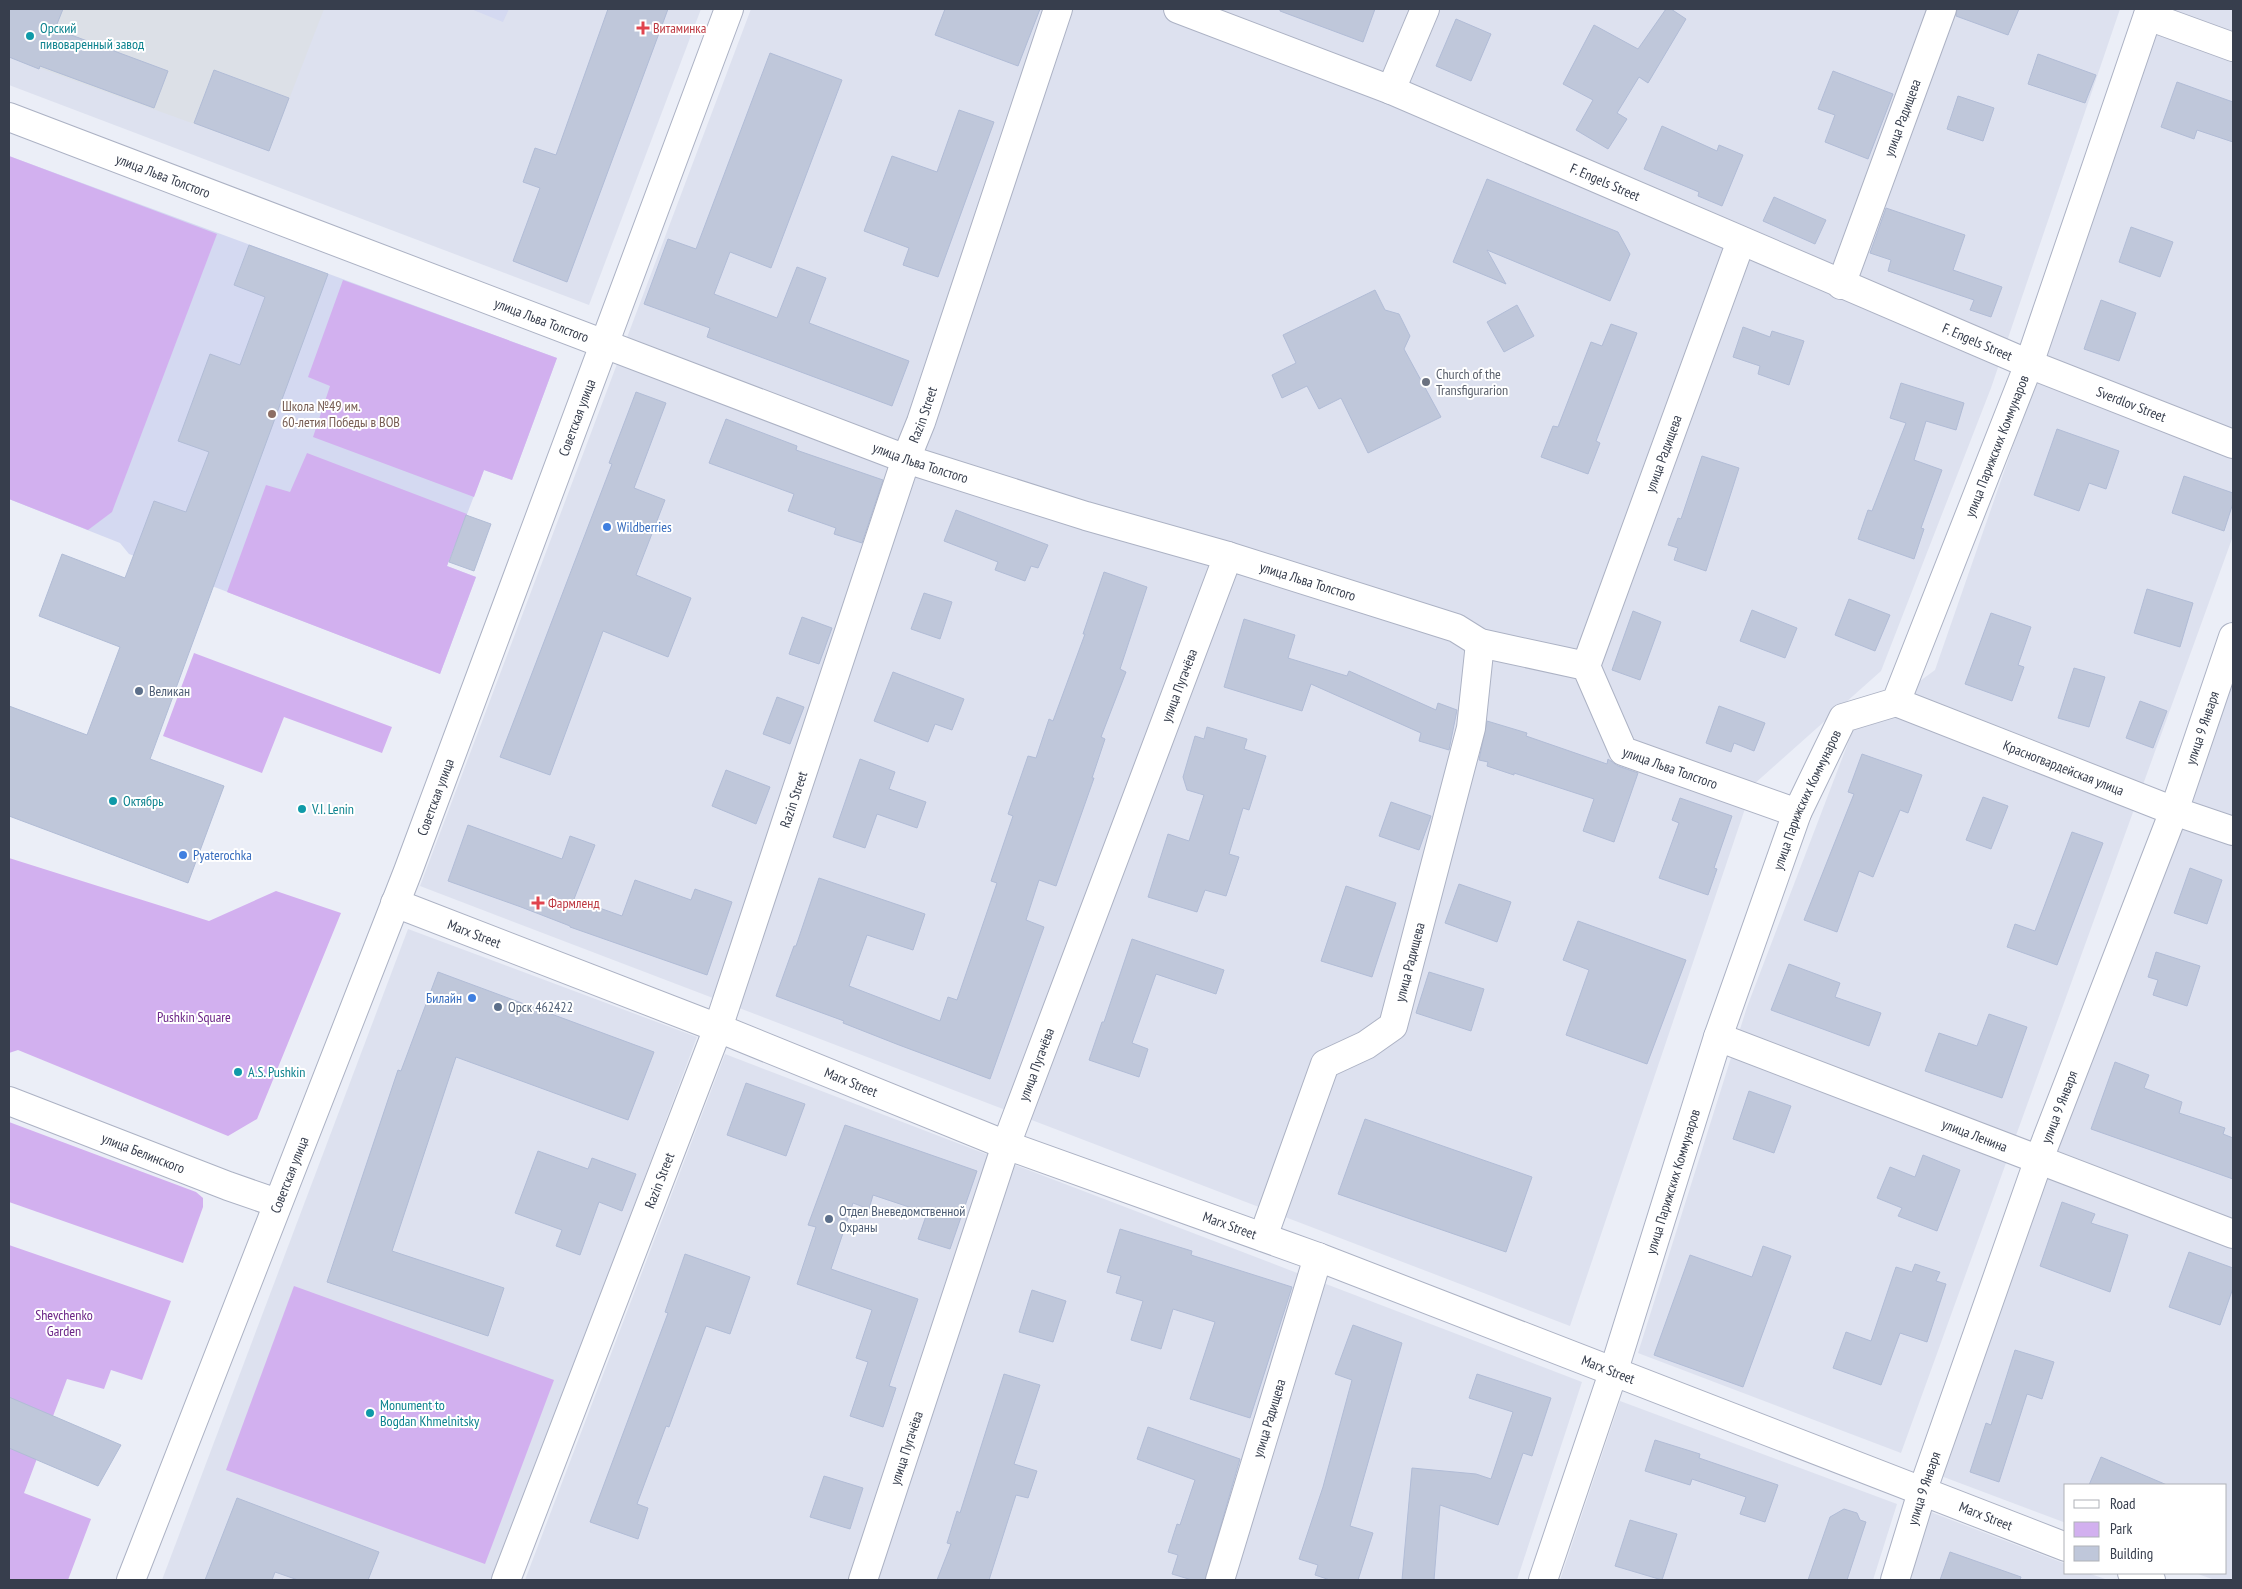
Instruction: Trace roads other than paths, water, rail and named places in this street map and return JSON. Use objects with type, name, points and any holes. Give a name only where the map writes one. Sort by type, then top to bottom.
[{"type":"street","name":"Советская улица","points":[[131,1580],[395,904],[729,9]]},
{"type":"street","name":"Razin Street","points":[[506,1580],[718,1028],[906,459],[921,422],[1058,9]]},
{"type":"street","name":"F. Engels Street","points":[[1178,9],[1391,90],[2029,364]]},
{"type":"street","points":[[1391,90],[1425,9]]},
{"type":"street","name":"улица Радищева","points":[[1841,284],[1942,9]]},
{"type":"street","points":[[2149,12],[2233,46]]},
{"type":"street","name":"улица Парижских Коммунаров","points":[[1543,1580],[1613,1373],[1718,1037],[1797,813],[1843,718],[1896,702],[2029,364],[2149,12]]},
{"type":"street","name":"улица Льва Толстого","points":[[9,117],[906,459],[1086,516],[1228,556],[1456,628],[1480,643],[1586,666],[1623,751],[1797,813]]},
{"type":"street","name":"улица Радищева","points":[[1586,666],[1741,241]]},
{"type":"street","name":"Sverdlov Street","points":[[2029,364],[2233,444]]},
{"type":"street","name":"улица Пугачёва","points":[[863,1580],[1006,1145],[1228,556]]},
{"type":"street","name":"улица 9 Января","points":[[1894,1580],[1922,1492],[2038,1159],[2174,811],[2233,637]]},
{"type":"street","name":"улица Радищева","points":[[1263,1237],[1326,1064],[1366,1045],[1393,1026],[1471,728],[1480,643]]},
{"type":"street","name":"Красногвардейская улица","points":[[1896,702],[2174,811],[2233,831]]},
{"type":"street","name":"Marx Street","points":[[395,904],[718,1028],[1006,1145],[1318,1257],[1613,1373],[2064,1546]]},
{"type":"street","name":"улица Ленина","points":[[1718,1037],[2233,1234]]},
{"type":"street","name":"улица Белинского","points":[[9,1101],[228,1186],[277,1203]]},
{"type":"street","name":"улица Радищева","points":[[1220,1580],[1318,1257]]},
{"type":"street","points":[[2135,1574],[2151,1580]]},
{"type":"place","name":"Витаминка","points":[[643,28]]},
{"type":"place","name":"Орский пивоваренный завод","points":[[30,36]]},
{"type":"place","name":"Church of the Transfigurarion","points":[[1426,382]]},
{"type":"place","name":"Школа №49 им. 60-летия Победы в ВОВ","points":[[272,414]]},
{"type":"place","name":"Wildberries","points":[[607,527]]},
{"type":"place","name":"Великан","points":[[139,691]]},
{"type":"place","name":"Октябрь","points":[[113,801]]},
{"type":"place","name":"V.I. Lenin","points":[[302,809]]},
{"type":"place","name":"Pyaterochka","points":[[183,855]]},
{"type":"place","name":"Фармленд","points":[[538,903]]},
{"type":"place","name":"Билайн","points":[[472,998]]},
{"type":"place","name":"Орск 462422","points":[[498,1007]]},
{"type":"place","name":"A.S. Pushkin","points":[[238,1072]]},
{"type":"place","name":"Отдел Вневедомственной Охраны","points":[[829,1219]]},
{"type":"place","name":"Monument to Bogdan Khmelnitsky","points":[[370,1413]]},
{"type":"park label","name":"Pushkin Square","points":[[194,1017]]},
{"type":"park label","name":"Shevchenko Garden","points":[[64,1324]]}]
